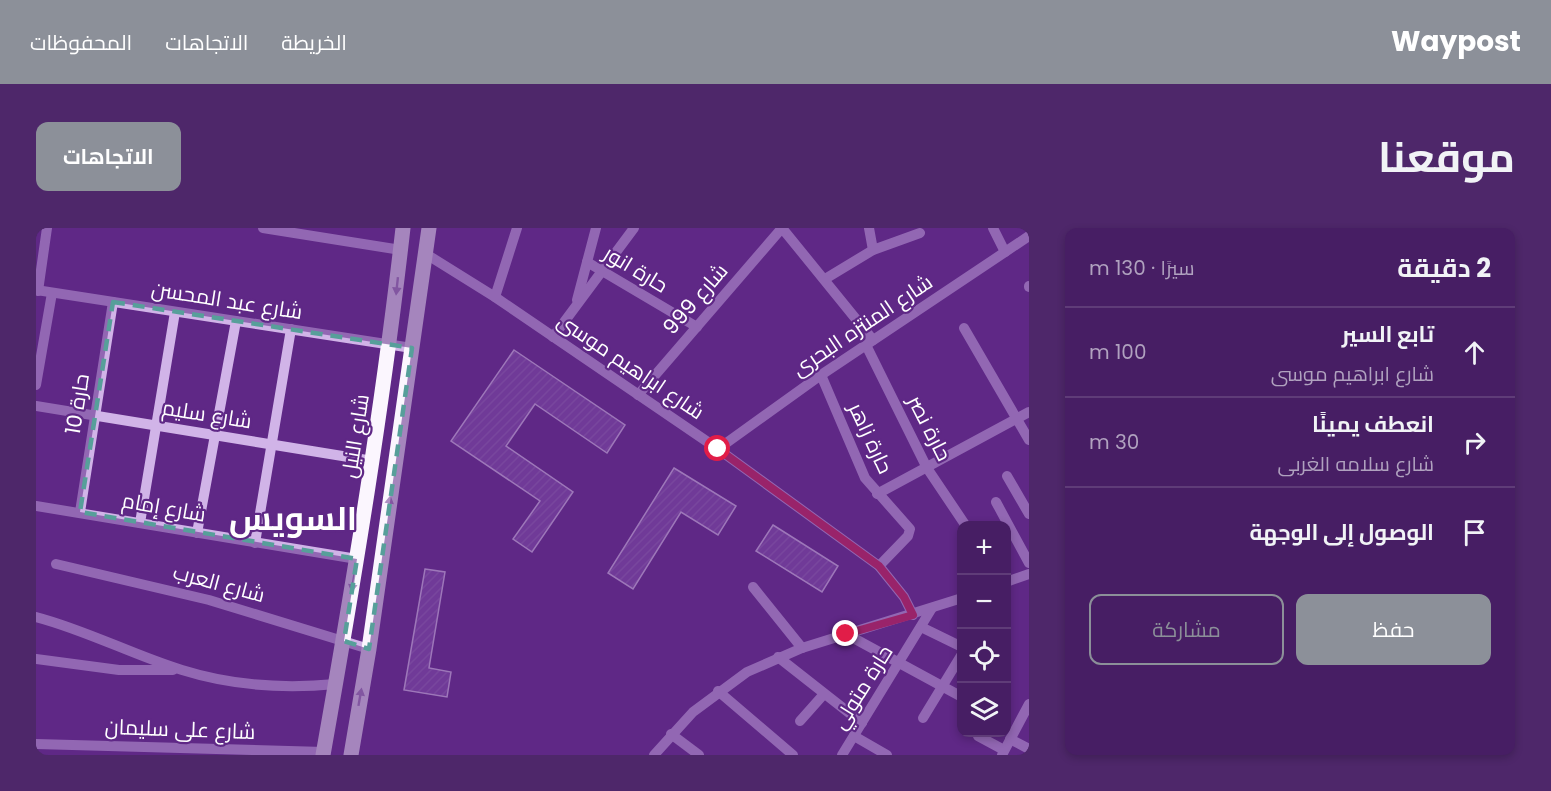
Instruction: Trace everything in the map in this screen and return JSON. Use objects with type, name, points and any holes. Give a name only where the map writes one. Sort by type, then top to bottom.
[{"type":"main road","name":"شارع النيل","points":[[324,754],[373,461],[390,345],[403,228]]},
{"type":"main road","name":"شارع النيل","points":[[351,755],[369,649],[429,228]]},
{"type":"street","points":[[37,290],[47,228]]},
{"type":"street","points":[[263,228],[310,232],[400,250]]},
{"type":"street","points":[[495,297],[517,228]]},
{"type":"street","points":[[575,308],[596,228]]},
{"type":"street","points":[[553,337],[634,228]]},
{"type":"street","name":"حارة نصر","points":[[782,228],[825,279],[870,343],[927,468],[963,521]]},
{"type":"street","name":"شارع 999","points":[[639,395],[782,228]]},
{"type":"street","points":[[869,228],[873,250]]},
{"type":"street","points":[[993,228],[1005,252]]},
{"type":"street","points":[[825,279],[873,250],[920,233]]},
{"type":"street","name":"شارع المنتزه البحرى","points":[[718,449],[821,375],[1029,236]]},
{"type":"street","name":"شارع ابراهيم موسى","points":[[426,254],[495,297],[718,449],[879,566],[904,597],[913,615]]},
{"type":"street","name":"حارة انور","points":[[587,262],[697,327]]},
{"type":"street","name":"شارع عبد المحسن","points":[[37,290],[412,348]]},
{"type":"street","points":[[36,385],[52,292]]},
{"type":"street","name":"حارة 10","points":[[80,512],[113,302]]},
{"type":"street","points":[[140,523],[175,312]]},
{"type":"street","points":[[197,533],[236,321]]},
{"type":"street","points":[[964,328],[1029,440]]},
{"type":"street","points":[[255,543],[291,329]]},
{"type":"street","name":"حارة زاهر","points":[[821,375],[865,478],[910,530],[908,536],[879,566]]},
{"type":"street","name":"شارع سليم","points":[[36,406],[373,461]]},
{"type":"street","points":[[877,494],[1029,412]]},
{"type":"street","points":[[1007,476],[1029,514]]},
{"type":"street","points":[[996,502],[1029,563]]},
{"type":"street","name":"شارع إمام","points":[[36,506],[357,559]]},
{"type":"street","name":"شارع العرب","points":[[56,564],[209,600],[369,649]]},
{"type":"street","points":[[1011,580],[1029,574]]},
{"type":"street","points":[[753,587],[802,648]]},
{"type":"street","points":[[654,755],[671,734],[718,691],[747,672],[802,648],[957,600]]},
{"type":"street","name":"حارة متولي","points":[[842,755],[932,608]]},
{"type":"street","points":[[36,609],[51,621]]},
{"type":"street","points":[[36,617],[181,670],[253,685],[306,687],[336,684]]},
{"type":"street","points":[[921,627],[957,645]]},
{"type":"street","points":[[846,634],[957,694]]},
{"type":"street","points":[[778,657],[862,723]]},
{"type":"street","points":[[36,659],[119,670],[181,670]]},
{"type":"street","points":[[923,718],[957,662]]},
{"type":"street","points":[[718,691],[793,755]]},
{"type":"street","points":[[801,721],[824,694]]},
{"type":"street","points":[[979,737],[1003,753],[1029,704]]},
{"type":"street","points":[[671,734],[699,755]]},
{"type":"street","points":[[854,736],[887,755]]},
{"type":"street","points":[[1010,739],[1029,749]]},
{"type":"street","name":"شارع على سليمان","points":[[36,744],[141,751],[324,754]]},
{"type":"highlighted area","points":[[113,302],[412,348],[369,649],[344,641],[357,559],[80,512]]},
{"type":"building","points":[[514,350],[625,425],[607,453],[535,404],[506,446],[573,492],[532,552],[513,539],[540,501],[451,441]]},
{"type":"building","points":[[674,468],[736,506],[718,535],[681,512],[633,589],[608,573]]},
{"type":"building","points":[[773,525],[838,566],[822,592],[756,551]]},
{"type":"building","points":[[425,569],[445,572],[429,668],[451,672],[447,697],[404,690]]},
{"type":"district","name":"السويس","points":[[293,518]]},
{"type":"route","points":[[718,449],[879,566],[893,581],[913,615],[846,634]]}]
